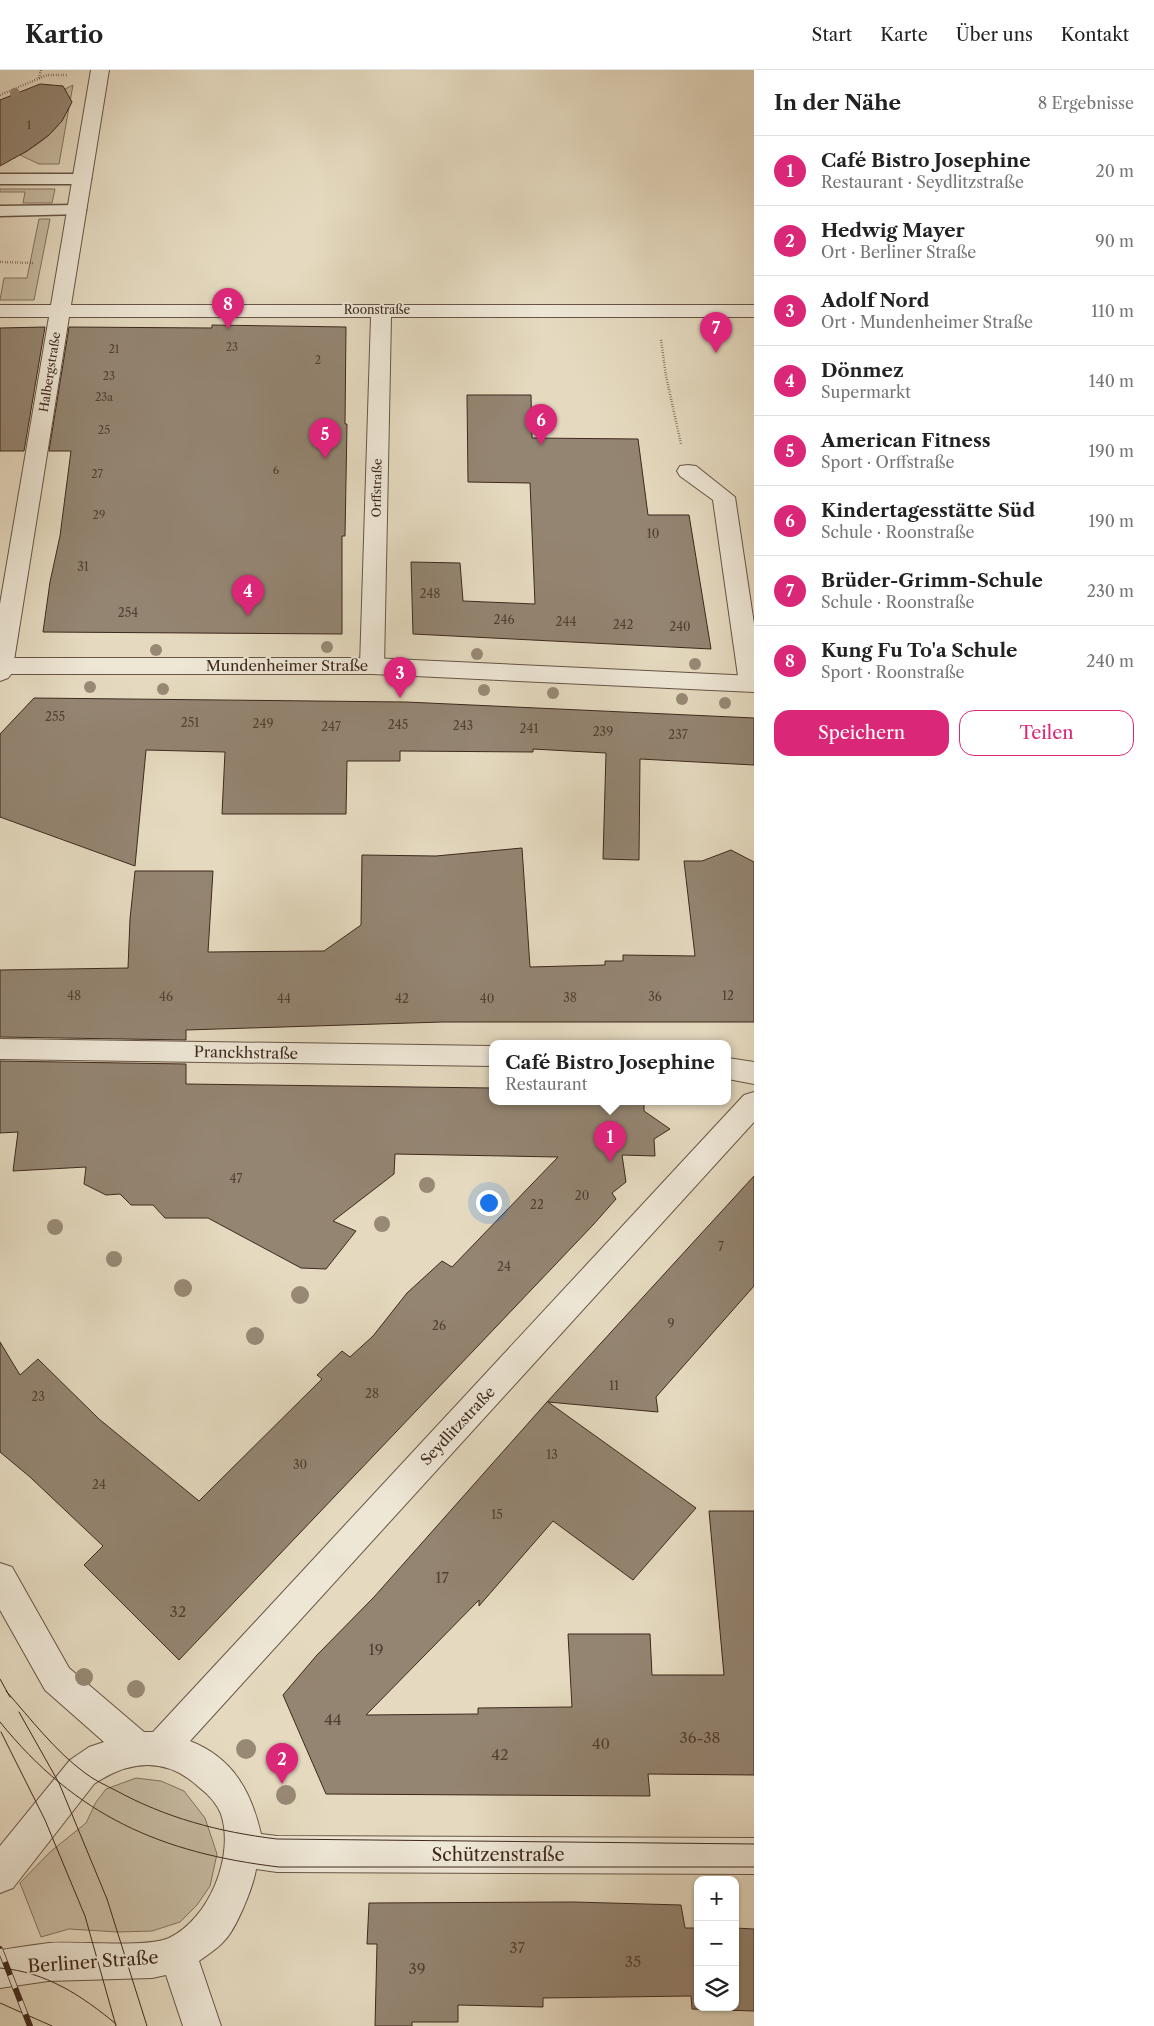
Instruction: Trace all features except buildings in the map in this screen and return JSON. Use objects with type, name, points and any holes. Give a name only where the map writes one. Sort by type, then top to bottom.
[{"type":"street","name":"Halbergstraße","points":[[1,668],[99,73]]},
{"type":"street","name":"Orffstraße","points":[[372,666],[381,310]]},
{"type":"street","name":"Roonstraße","points":[[0,311],[754,311]]},
{"type":"street","points":[[688,471],[724,497],[752,684]]},
{"type":"street","name":"Mundenheimer Straße","points":[[1,668],[372,666],[752,684]]},
{"type":"street","name":"Pranckhstraße","points":[[0,1049],[489,1056]]},
{"type":"street","points":[[731,1069],[754,1073]]},
{"type":"street","name":"Seydlitzstraße","points":[[150,1749],[754,1104]]},
{"type":"street","points":[[0,1578],[57,1679],[150,1749]]},
{"type":"street","points":[[0,1875],[82,1772],[101,1759],[150,1749]]},
{"type":"street","name":"Berliner Straße","points":[[0,1969],[48,1962],[152,1960],[178,1954],[213,1927],[236,1883],[243,1835],[237,1808],[223,1785],[202,1766],[188,1757],[150,1749]]},
{"type":"street","name":"Schützenstraße","points":[[242,1849],[278,1854],[754,1856]]},
{"type":"street","points":[[178,1954],[202,2026]]},
{"type":"lane","points":[[0,179],[82,179]]},
{"type":"lane","points":[[0,232],[2,210],[77,210]]},
{"type":"path","points":[[38,78],[40,70]]},
{"type":"path","points":[[0,95],[47,75],[99,73]]},
{"type":"path","points":[[661,338],[666,376],[688,471]]},
{"type":"shaded area","points":[[73,85],[59,164],[39,164],[20,155],[38,144],[62,119],[66,110],[67,100],[65,89]]},
{"type":"shaded area","points":[[0,189],[55,189],[52,203],[23,203],[25,192],[0,192]]},
{"type":"shaded area","points":[[39,219],[50,219],[34,300],[0,300],[4,278],[27,278]]},
{"type":"shaded area","points":[[136,1778],[161,1781],[184,1791],[205,1818],[217,1854],[210,1886],[197,1905],[180,1922],[152,1931],[118,1932],[69,1929],[41,1937],[20,1883],[50,1852],[86,1823],[96,1802],[106,1789]]},
{"type":"tram line","points":[[0,1679],[8,1693]]},
{"type":"tram line","points":[[8,1693],[53,1744],[92,1778],[134,1800],[173,1816],[214,1828],[277,1839],[754,1844]]},
{"type":"tram line","points":[[8,1693],[10,1697]]},
{"type":"tram line","points":[[19,1712],[58,1781]]},
{"type":"tram line","points":[[0,1722],[29,1755],[58,1781]]},
{"type":"tram line","points":[[1,1732],[45,1820],[85,1916],[115,2023]]},
{"type":"tram line","points":[[58,1781],[91,1805],[124,1825],[159,1840],[196,1852],[236,1861],[279,1867],[754,1867]]},
{"type":"tram line","points":[[58,1781],[107,1899],[147,2026]]},
{"type":"tram line","points":[[0,1968],[17,1970],[48,1980],[90,2004],[115,2023]]},
{"type":"tram line","points":[[0,2003],[52,2026]]},
{"type":"railway","points":[[0,1949],[30,2026]]},
{"type":"place","name":"Kung Fu To'a Schule","points":[[228,329]]},
{"type":"place","name":"Brüder-Grimm-Schule","points":[[716,353]]},
{"type":"place","name":"Kindertagesstätte Süd","points":[[541,445]]},
{"type":"place","name":"American Fitness","points":[[325,459]]},
{"type":"place","name":"Dönmez","points":[[248,616]]},
{"type":"place","name":"Adolf Nord","points":[[400,698]]},
{"type":"place","name":"Café Bistro Josephine","points":[[610,1162]]},
{"type":"place","name":"Hedwig Mayer","points":[[282,1784]]}]
